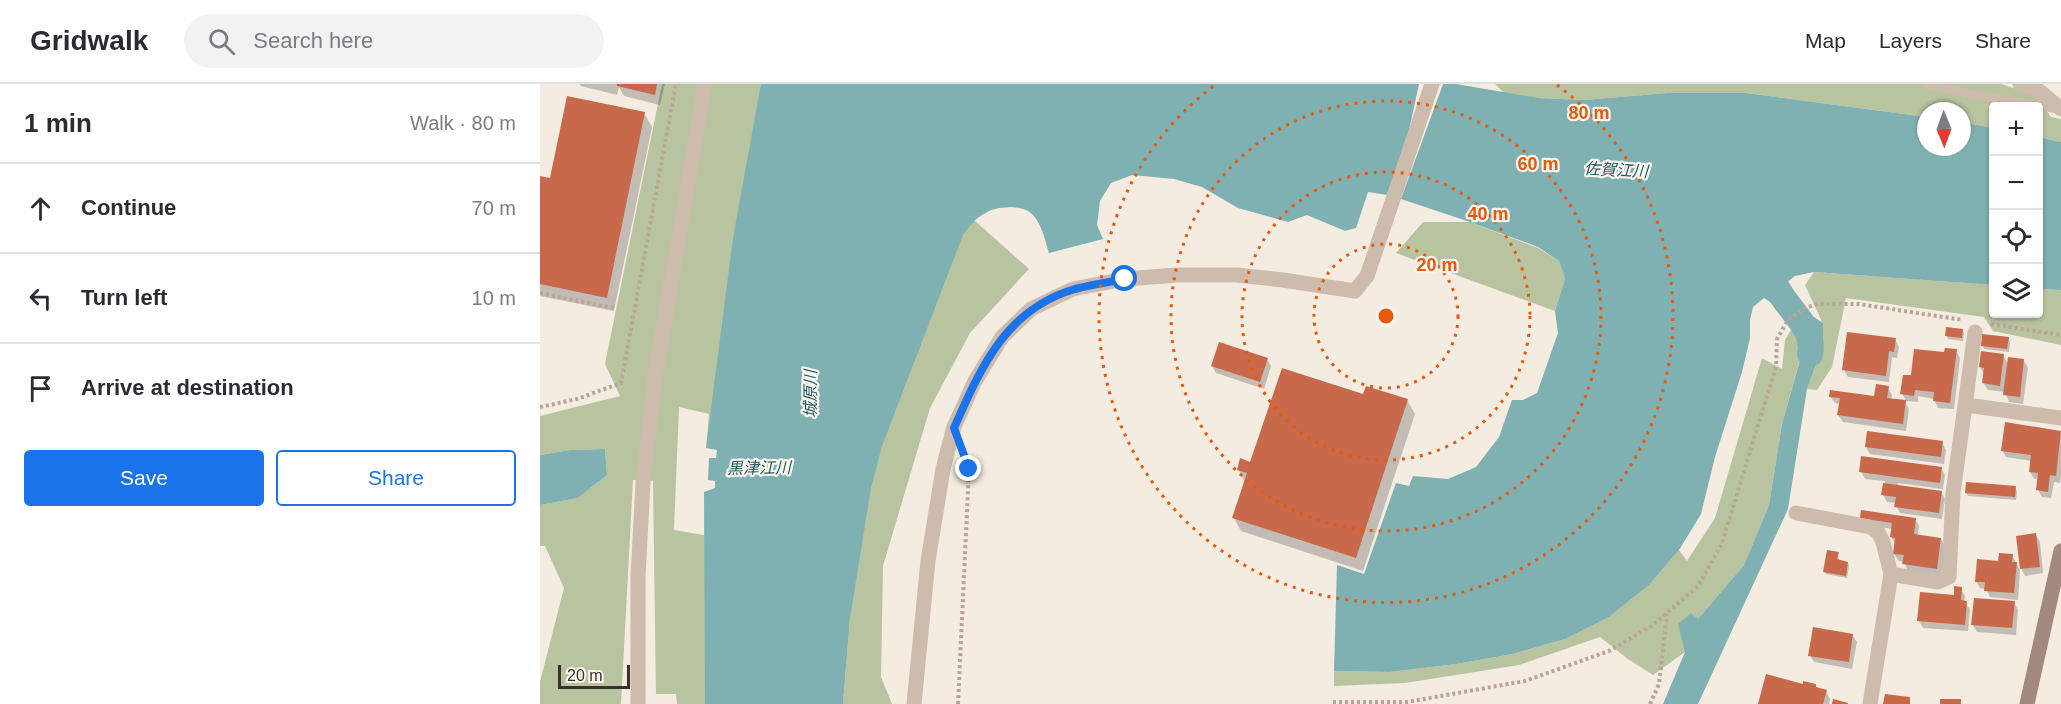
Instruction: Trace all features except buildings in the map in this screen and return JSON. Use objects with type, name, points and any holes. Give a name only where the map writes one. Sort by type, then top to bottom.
[{"type":"main road","points":[[2027,704],[2060,558]]},
{"type":"street","points":[[638,704],[638,577],[643,483],[656,377],[705,84]]},
{"type":"street","points":[[914,704],[928,561],[943,470],[954,428],[966,399],[1002,337],[1031,309],[1073,290],[1125,279],[1177,275],[1237,276],[1283,280],[1355,291],[1367,276],[1432,84]]},
{"type":"street","points":[[2020,84],[2038,90],[2060,109]]},
{"type":"street","points":[[1891,574],[1938,582],[1949,577],[1953,493],[1976,325]]},
{"type":"street","points":[[1966,405],[2061,418]]},
{"type":"street","points":[[1796,513],[1870,527],[1878,532],[1883,542],[1891,574],[1870,704]]},
{"type":"lane","points":[[1926,84],[1985,97],[2060,109]]},
{"type":"path","points":[[540,407],[576,399],[621,383],[676,84]]},
{"type":"path","points":[[540,293],[614,308]]},
{"type":"path","points":[[1333,702],[1407,702],[1525,681],[1609,651],[1653,625],[1698,586],[1722,543],[1776,367],[1777,339],[1788,320],[1805,308],[1818,304],[1859,304],[1976,325],[2061,335]]},
{"type":"path","points":[[958,704],[969,469],[965,459]]},
{"type":"path","points":[[1650,704],[1659,684],[1667,613]]},
{"type":"green space","points":[[662,84],[776,84],[706,448],[709,414],[679,407],[674,530],[704,535],[717,522],[754,704],[677,704],[676,694],[656,694],[653,481],[633,480],[621,704],[540,704],[540,682],[564,588],[545,546],[540,546],[540,505],[578,498],[607,475],[605,449],[570,450],[540,455],[540,416],[620,396],[605,364]]},
{"type":"green space","points":[[1495,84],[2001,84],[2035,95],[2040,102],[1989,102],[1989,127],[1971,124],[1971,102],[1917,102],[1917,116],[1746,93],[1667,93],[1584,100],[1538,98],[1504,93]]},
{"type":"green space","points":[[2043,106],[2051,117],[2061,119],[2061,142],[2043,138]]},
{"type":"green space","points":[[867,197],[1016,207],[994,208],[974,220],[1029,269],[970,333],[930,408],[883,566],[881,677],[892,704],[843,704],[850,618]]},
{"type":"green space","points":[[1423,222],[1470,222],[1538,248],[1559,261],[1565,279],[1555,311],[1396,253]]},
{"type":"green space","points":[[1814,272],[1989,285],[1989,318],[2043,318],[2043,289],[2061,290],[2061,345],[1993,331],[1984,317],[1846,298],[1832,367],[1817,390],[1807,389],[1823,345],[1823,324],[1805,285]]},
{"type":"green space","points":[[1793,327],[1802,352],[1782,424],[1769,505],[1744,565],[1698,619],[1685,652],[1653,675],[1600,637],[1519,665],[1405,683],[1334,686],[1334,671],[1390,672],[1456,664],[1513,654],[1565,639],[1609,617],[1649,585],[1679,550],[1687,561],[1715,518],[1762,358],[1782,369],[1785,340]]},
{"type":"water","points":[[761,84],[1419,84],[1408,135],[1387,195],[1368,192],[1356,228],[1345,231],[1307,215],[1288,222],[1238,208],[1202,187],[1174,179],[1132,175],[1111,183],[1100,201],[1097,225],[1103,239],[1049,253],[1039,224],[1026,210],[1014,207],[994,209],[978,218],[963,235],[882,446],[871,488],[850,618],[843,704],[705,704],[704,492],[715,488],[715,481],[708,480],[709,458],[716,458],[717,450],[706,448],[733,238]]},
{"type":"water","name":"佐賀江川","points":[[1443,84],[1456,84],[1538,98],[1584,100],[1667,93],[1746,93],[1917,116],[1917,156],[1971,156],[1971,124],[1989,127],[1989,285],[1814,272],[1795,276],[1787,282],[1792,293],[1776,306],[1764,298],[1753,307],[1750,338],[1742,372],[1715,457],[1701,514],[1679,550],[1649,585],[1609,617],[1565,639],[1513,654],[1390,672],[1334,671],[1337,565],[1364,574],[1396,483],[1409,486],[1413,476],[1448,479],[1476,467],[1499,437],[1512,400],[1523,400],[1537,393],[1558,333],[1555,311],[1565,279],[1559,261],[1538,247],[1401,199]]},
{"type":"water","points":[[2043,138],[2061,142],[2061,290],[2043,289]]},
{"type":"water","points":[[1811,315],[1823,323],[1823,345],[1807,389],[1788,509],[1698,704],[1663,704],[1685,652],[1678,624],[1691,613],[1698,619],[1744,565],[1769,505],[1782,424],[1802,353],[1793,327]]},
{"type":"water","points":[[605,449],[607,475],[578,498],[540,505],[540,455],[570,450]]},
{"type":"waterway","points":[[1766,269],[1781,295],[1807,331],[1810,338],[1810,354]]},
{"type":"route","points":[[969,469],[954,428],[975,381],[1002,337],[1031,309],[1073,290],[1125,279]]},
{"type":"water label","name":"城原川","points":[[810,394]]},
{"type":"water label","name":"黒津江川","points":[[759,468]]}]
